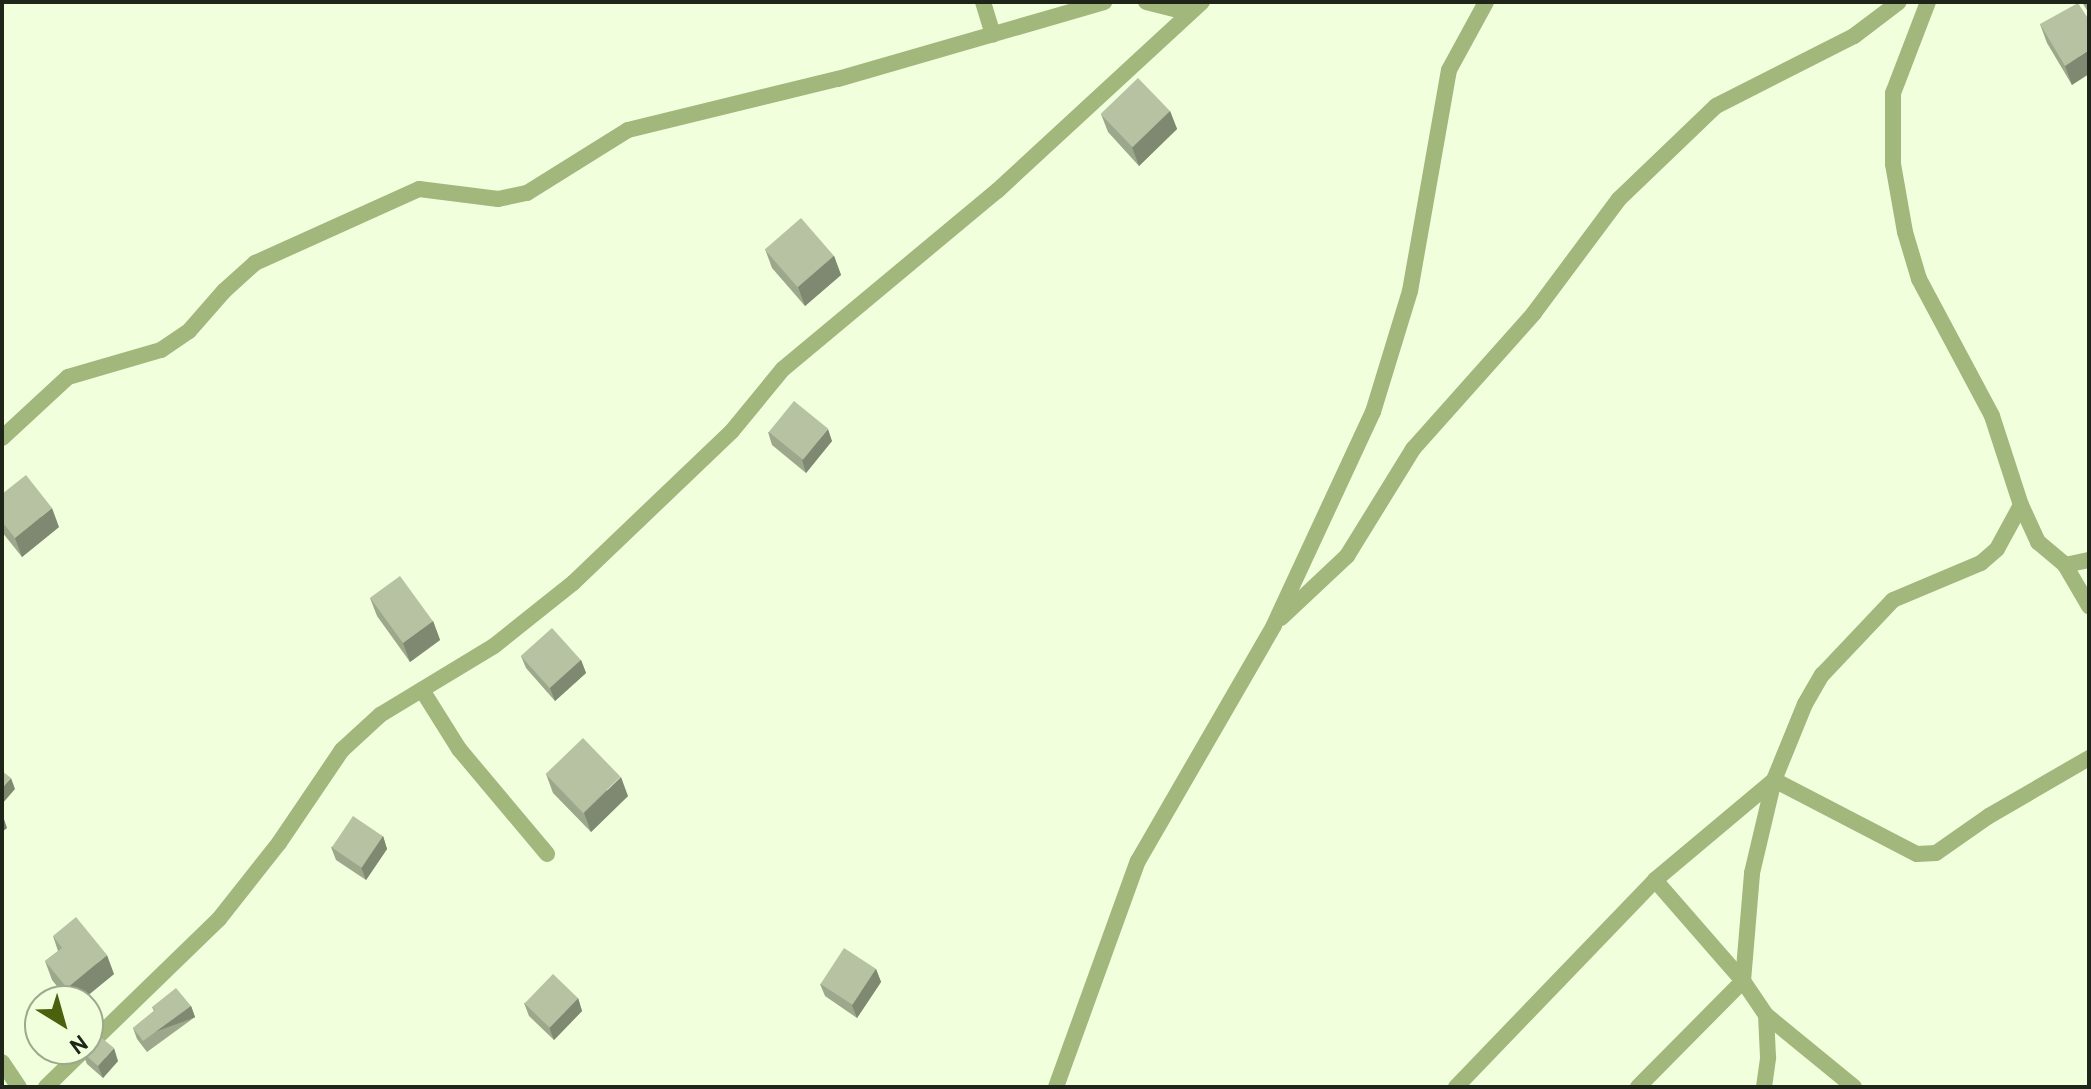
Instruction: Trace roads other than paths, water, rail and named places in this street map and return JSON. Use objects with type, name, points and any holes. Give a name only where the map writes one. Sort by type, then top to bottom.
[{"type":"street","points":[[983,2],[993,35]]},
{"type":"street","points":[[2,438],[68,377],[161,350],[189,331],[224,291],[255,263],[419,189],[498,199],[527,193],[628,130],[838,79],[1104,2]]},
{"type":"street","points":[[1146,2],[1196,7]]},
{"type":"street","points":[[1056,1087],[1138,861],[1274,625],[1373,412],[1410,291],[1449,70],[1486,2]]},
{"type":"street","points":[[1274,625],[1347,556],[1413,449],[1534,313],[1619,199],[1716,106],[1854,36],[1899,2]]},
{"type":"street","points":[[1928,2],[1893,93],[1893,164],[1905,232],[1919,279],[1992,416],[2021,505],[2038,542],[2065,565],[2089,606]]},
{"type":"street","points":[[104,1031],[219,919],[279,843],[342,750],[380,715],[494,646],[573,583],[732,431],[783,369],[997,191],[1196,7]]},
{"type":"street","points":[[1638,1087],[1743,981],[1752,873],[1774,780],[1805,704],[1822,675],[1893,600],[1981,563],[1997,549],[2021,505]]},
{"type":"street","points":[[2065,565],[2089,560]]},
{"type":"street","points":[[422,690],[459,749],[547,854]]},
{"type":"street","points":[[1774,780],[1917,854],[1936,853],[1989,816],[2089,758]]},
{"type":"street","points":[[1456,1087],[1655,880],[1774,780]]},
{"type":"street","points":[[1655,880],[1743,981],[1766,1015],[1854,1087]]},
{"type":"street","points":[[1764,1087],[1768,1057],[1766,1015]]},
{"type":"street","points":[[2,1062],[19,1087]]},
{"type":"street","points":[[46,1087],[69,1065]]}]
